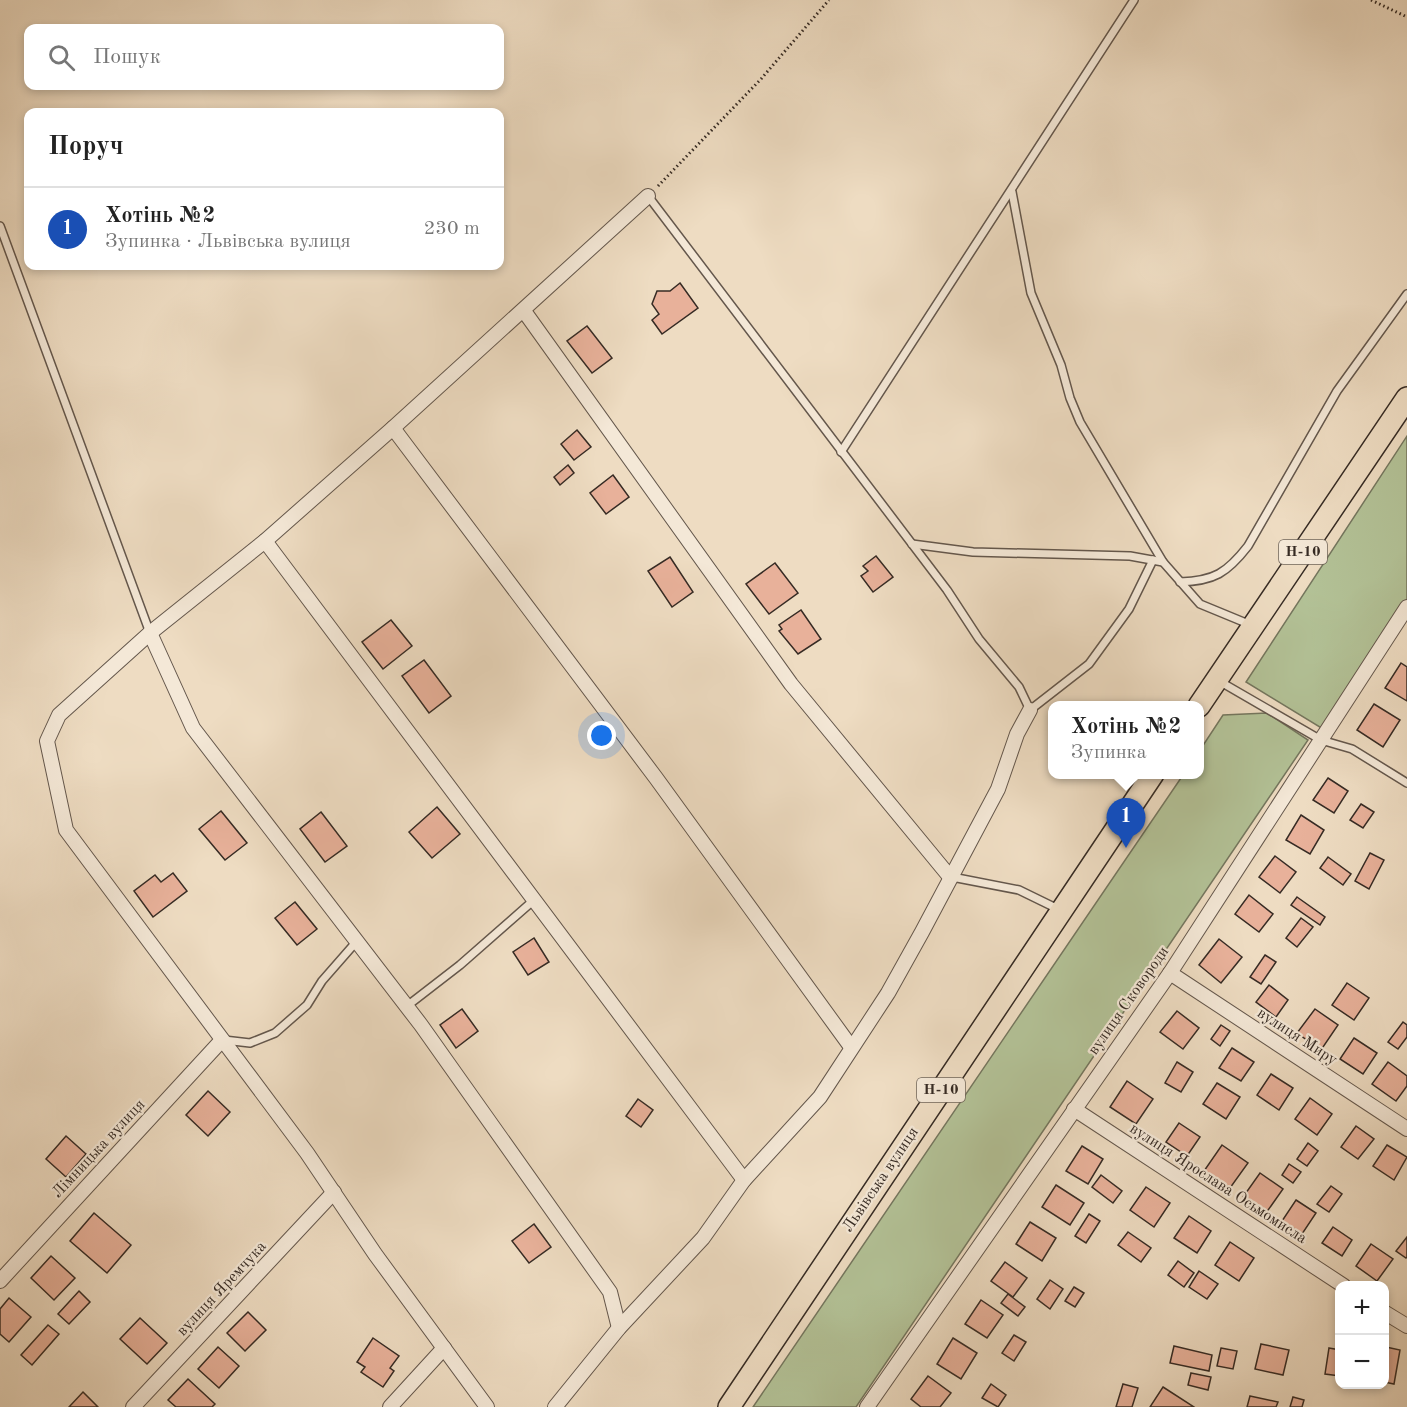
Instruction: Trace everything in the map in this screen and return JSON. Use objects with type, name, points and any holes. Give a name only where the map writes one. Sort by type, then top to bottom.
[{"type":"main road","name":"Н-10","points":[[1202,701],[1407,398]]},
{"type":"main road","name":"Львівська вулиця","points":[[729,1407],[1063,912],[1150,779]]},
{"type":"street","points":[[487,1407],[334,1192],[66,830],[47,741],[59,715],[150,633],[265,540],[393,428],[648,196]]},
{"type":"street","points":[[524,311],[791,684],[950,876]]},
{"type":"street","points":[[393,428],[656,778],[851,1047]]},
{"type":"street","points":[[265,540],[744,1180]]},
{"type":"street","name":"вулиця Сковороди","points":[[867,1407],[1170,973],[1407,606]]},
{"type":"street","points":[[150,633],[193,728],[407,1006],[610,1292],[619,1328]]},
{"type":"street","points":[[555,1407],[619,1328],[703,1238],[744,1180],[820,1097],[888,993],[998,789],[1017,734],[1030,710]]},
{"type":"street","name":"вулиця Миру","points":[[1170,973],[1407,1129]]},
{"type":"street","name":"Лімницька вулиця","points":[[0,1281],[222,1040]]},
{"type":"street","name":"вулиця Ярослава Осьмомисла","points":[[1074,1109],[1336,1281]]},
{"type":"street","name":"вулиця Яремчука","points":[[133,1407],[334,1192]]},
{"type":"street","points":[[1389,1315],[1407,1326]]},
{"type":"street","points":[[390,1407],[444,1348]]},
{"type":"lane","points":[[841,452],[1012,192],[1134,0]]},
{"type":"lane","points":[[1012,192],[1031,293],[1061,365],[1070,398],[1080,422],[1164,562],[1180,582],[1200,604],[1253,626]]},
{"type":"lane","points":[[648,196],[947,590],[979,639],[1019,687],[1030,710],[1089,664],[1129,609],[1153,560]]},
{"type":"lane","points":[[0,226],[150,633]]},
{"type":"lane","points":[[1180,582],[1204,581],[1234,564],[1248,546],[1338,391],[1407,294]]},
{"type":"lane","points":[[912,544],[973,552],[1130,556],[1164,562]]},
{"type":"lane","points":[[1217,680],[1321,740],[1352,749],[1407,783]]},
{"type":"lane","points":[[950,876],[1019,890],[1063,912]]},
{"type":"lane","points":[[407,1006],[460,965],[534,900]]},
{"type":"lane","points":[[222,1040],[250,1043],[274,1033],[308,1005],[322,981],[357,941]]},
{"type":"path","points":[[648,196],[761,79],[829,0]]},
{"type":"path","points":[[1371,0],[1407,17]]},
{"type":"green space","points":[[1407,436],[1407,602],[1323,729],[1246,682]]},
{"type":"green space","points":[[1267,713],[1308,740],[856,1407],[753,1407],[1180,779],[1204,779],[1204,744],[1223,715]]},
{"type":"building","points":[[680,283],[698,308],[662,334],[652,320],[659,314],[652,304],[657,291],[670,291]]},
{"type":"building","points":[[587,326],[612,358],[592,373],[567,341]]},
{"type":"building","points":[[577,430],[591,447],[574,460],[561,444]]},
{"type":"building","points":[[568,465],[574,473],[560,485],[554,477]]},
{"type":"building","points":[[613,475],[629,497],[606,514],[590,493]]},
{"type":"building","points":[[876,556],[893,577],[873,592],[861,576],[868,571],[863,566]]},
{"type":"building","points":[[670,557],[693,592],[672,607],[648,571]]},
{"type":"building","points":[[775,563],[798,593],[769,614],[746,584]]},
{"type":"building","points":[[801,610],[821,639],[798,654],[779,631],[782,629],[779,625]]},
{"type":"building","points":[[391,620],[412,646],[383,669],[362,642]]},
{"type":"building","points":[[424,660],[451,696],[429,713],[402,676]]},
{"type":"building","points":[[1401,663],[1407,667],[1407,701],[1385,688]]},
{"type":"building","points":[[1374,704],[1400,720],[1383,747],[1357,730]]},
{"type":"building","points":[[1328,778],[1348,791],[1334,813],[1313,800]]},
{"type":"building","points":[[1361,804],[1374,812],[1363,828],[1350,820]]},
{"type":"building","points":[[437,807],[460,834],[432,858],[409,832]]},
{"type":"building","points":[[221,811],[247,843],[225,860],[199,829]]},
{"type":"building","points":[[321,812],[347,846],[325,862],[300,829]]},
{"type":"building","points":[[1301,815],[1324,830],[1310,854],[1286,840]]},
{"type":"building","points":[[1370,853],[1384,860],[1369,889],[1355,881]]},
{"type":"building","points":[[1275,856],[1296,872],[1280,893],[1259,877]]},
{"type":"building","points":[[1328,857],[1351,874],[1343,885],[1320,868]]},
{"type":"building","points":[[173,873],[187,891],[153,917],[134,891],[155,875],[161,882]]},
{"type":"building","points":[[1249,895],[1273,914],[1259,932],[1235,914]]},
{"type":"building","points":[[1297,897],[1325,917],[1320,925],[1291,905]]},
{"type":"building","points":[[295,902],[317,929],[297,945],[275,918]]},
{"type":"building","points":[[1301,918],[1313,927],[1297,947],[1286,938]]},
{"type":"building","points":[[534,938],[549,962],[528,975],[513,952]]},
{"type":"building","points":[[1219,939],[1242,957],[1221,983],[1199,965]]},
{"type":"building","points":[[1265,955],[1276,962],[1261,984],[1250,977]]},
{"type":"building","points":[[1347,983],[1369,998],[1354,1020],[1332,1005]]},
{"type":"building","points":[[1269,985],[1288,1000],[1276,1017],[1256,1002]]},
{"type":"building","points":[[462,1009],[478,1031],[456,1048],[440,1025]]},
{"type":"building","points":[[1315,1009],[1338,1025],[1321,1050],[1297,1033]]},
{"type":"building","points":[[1177,1011],[1199,1028],[1183,1049],[1160,1032]]},
{"type":"building","points":[[1403,1022],[1407,1025],[1407,1037],[1398,1049],[1388,1042]]},
{"type":"building","points":[[1221,1025],[1230,1031],[1220,1046],[1211,1039]]},
{"type":"building","points":[[1354,1038],[1377,1053],[1363,1074],[1340,1059]]},
{"type":"building","points":[[1232,1048],[1254,1062],[1241,1081],[1219,1068]]},
{"type":"building","points":[[1177,1062],[1193,1072],[1181,1092],[1165,1083]]},
{"type":"building","points":[[1388,1062],[1407,1076],[1407,1086],[1396,1101],[1372,1084]]},
{"type":"building","points":[[1271,1074],[1293,1088],[1279,1110],[1257,1095]]},
{"type":"building","points":[[1127,1081],[1153,1099],[1136,1124],[1110,1107]]},
{"type":"building","points":[[1217,1083],[1240,1097],[1226,1119],[1203,1104]]},
{"type":"building","points":[[208,1091],[230,1112],[208,1136],[186,1115]]},
{"type":"building","points":[[1310,1098],[1332,1114],[1317,1135],[1295,1119]]},
{"type":"building","points":[[638,1099],[653,1110],[641,1127],[626,1116]]},
{"type":"building","points":[[1179,1123],[1200,1137],[1187,1156],[1166,1142]]},
{"type":"building","points":[[1356,1126],[1374,1139],[1358,1159],[1341,1147]]},
{"type":"building","points":[[66,1136],[86,1154],[66,1177],[46,1159]]},
{"type":"building","points":[[1308,1143],[1318,1151],[1307,1166],[1297,1159]]},
{"type":"building","points":[[1222,1145],[1248,1163],[1230,1188],[1204,1171]]},
{"type":"building","points":[[1387,1145],[1407,1157],[1394,1180],[1373,1166]]},
{"type":"building","points":[[1082,1146],[1103,1159],[1088,1184],[1066,1171]]},
{"type":"building","points":[[1289,1164],[1301,1172],[1293,1183],[1282,1175]]},
{"type":"building","points":[[1260,1173],[1283,1189],[1266,1213],[1243,1197]]},
{"type":"building","points":[[1101,1175],[1122,1191],[1113,1203],[1092,1187]]},
{"type":"building","points":[[1056,1185],[1084,1203],[1070,1225],[1042,1207]]},
{"type":"building","points":[[1331,1186],[1342,1194],[1329,1212],[1317,1204]]},
{"type":"building","points":[[1146,1187],[1170,1203],[1154,1227],[1130,1210]]},
{"type":"building","points":[[1296,1200],[1316,1213],[1302,1234],[1282,1221]]},
{"type":"building","points":[[94,1213],[131,1245],[107,1273],[70,1241]]},
{"type":"building","points":[[1089,1214],[1100,1221],[1086,1243],[1075,1236]]},
{"type":"building","points":[[1189,1216],[1211,1231],[1197,1253],[1174,1238]]},
{"type":"building","points":[[1030,1222],[1056,1238],[1042,1261],[1016,1244]]},
{"type":"building","points":[[534,1224],[551,1247],[529,1263],[512,1241]]},
{"type":"building","points":[[1333,1227],[1352,1240],[1342,1256],[1322,1243]]},
{"type":"building","points":[[1128,1232],[1151,1248],[1141,1262],[1118,1245]]},
{"type":"building","points":[[1407,1237],[1407,1257],[1406,1258],[1396,1251]]},
{"type":"building","points":[[1230,1242],[1254,1258],[1239,1281],[1215,1265]]},
{"type":"building","points":[[1371,1244],[1393,1259],[1377,1281],[1356,1266]]},
{"type":"building","points":[[51,1256],[75,1278],[54,1300],[31,1278]]},
{"type":"building","points":[[1178,1261],[1194,1273],[1184,1287],[1168,1275]]},
{"type":"building","points":[[1005,1262],[1027,1278],[1013,1297],[991,1281]]},
{"type":"building","points":[[1199,1271],[1218,1284],[1207,1299],[1189,1287]]},
{"type":"building","points":[[1050,1280],[1063,1289],[1050,1309],[1037,1299]]},
{"type":"building","points":[[1074,1287],[1084,1293],[1075,1307],[1065,1301]]},
{"type":"building","points":[[79,1291],[90,1302],[69,1324],[58,1314]]},
{"type":"building","points":[[1008,1294],[1025,1307],[1018,1316],[1001,1303]]},
{"type":"building","points":[[9,1298],[31,1317],[9,1342],[0,1334],[0,1309]]},
{"type":"building","points":[[981,1300],[1003,1315],[987,1338],[965,1324]]},
{"type":"building","points":[[248,1312],[266,1330],[245,1351],[227,1333]]},
{"type":"building","points":[[140,1318],[167,1343],[147,1364],[120,1339]]},
{"type":"building","points":[[48,1325],[59,1334],[32,1365],[21,1355]]},
{"type":"building","points":[[1014,1335],[1026,1342],[1014,1361],[1002,1353]]},
{"type":"building","points":[[373,1338],[399,1356],[390,1368],[394,1371],[383,1387],[361,1372],[365,1367],[357,1362]]},
{"type":"building","points":[[953,1338],[977,1353],[961,1379],[937,1364]]},
{"type":"building","points":[[1261,1344],[1289,1350],[1283,1375],[1255,1369]]},
{"type":"building","points":[[1174,1346],[1212,1355],[1209,1371],[1170,1363]]},
{"type":"building","points":[[218,1347],[239,1366],[219,1388],[198,1369]]},
{"type":"building","points":[[1221,1348],[1237,1351],[1233,1369],[1217,1366]]},
{"type":"building","points":[[1329,1348],[1335,1349],[1335,1375],[1325,1374]]},
{"type":"building","points":[[1389,1348],[1400,1350],[1394,1384],[1389,1383]]},
{"type":"building","points":[[1191,1373],[1211,1377],[1208,1390],[1188,1385]]},
{"type":"building","points":[[928,1376],[951,1393],[940,1407],[921,1407],[911,1399]]},
{"type":"building","points":[[188,1379],[215,1404],[212,1407],[176,1407],[168,1400]]},
{"type":"building","points":[[991,1384],[1006,1395],[998,1407],[982,1398]]},
{"type":"building","points":[[1123,1384],[1138,1388],[1132,1407],[1116,1407]]},
{"type":"building","points":[[1163,1387],[1194,1407],[1150,1407]]},
{"type":"building","points":[[83,1392],[98,1407],[69,1407]]},
{"type":"building","points":[[1250,1396],[1278,1402],[1276,1407],[1247,1407]]},
{"type":"building","points":[[1293,1397],[1304,1400],[1302,1407],[1290,1407]]},
{"type":"place","name":"Хотінь №2","points":[[1126,848]]}]
